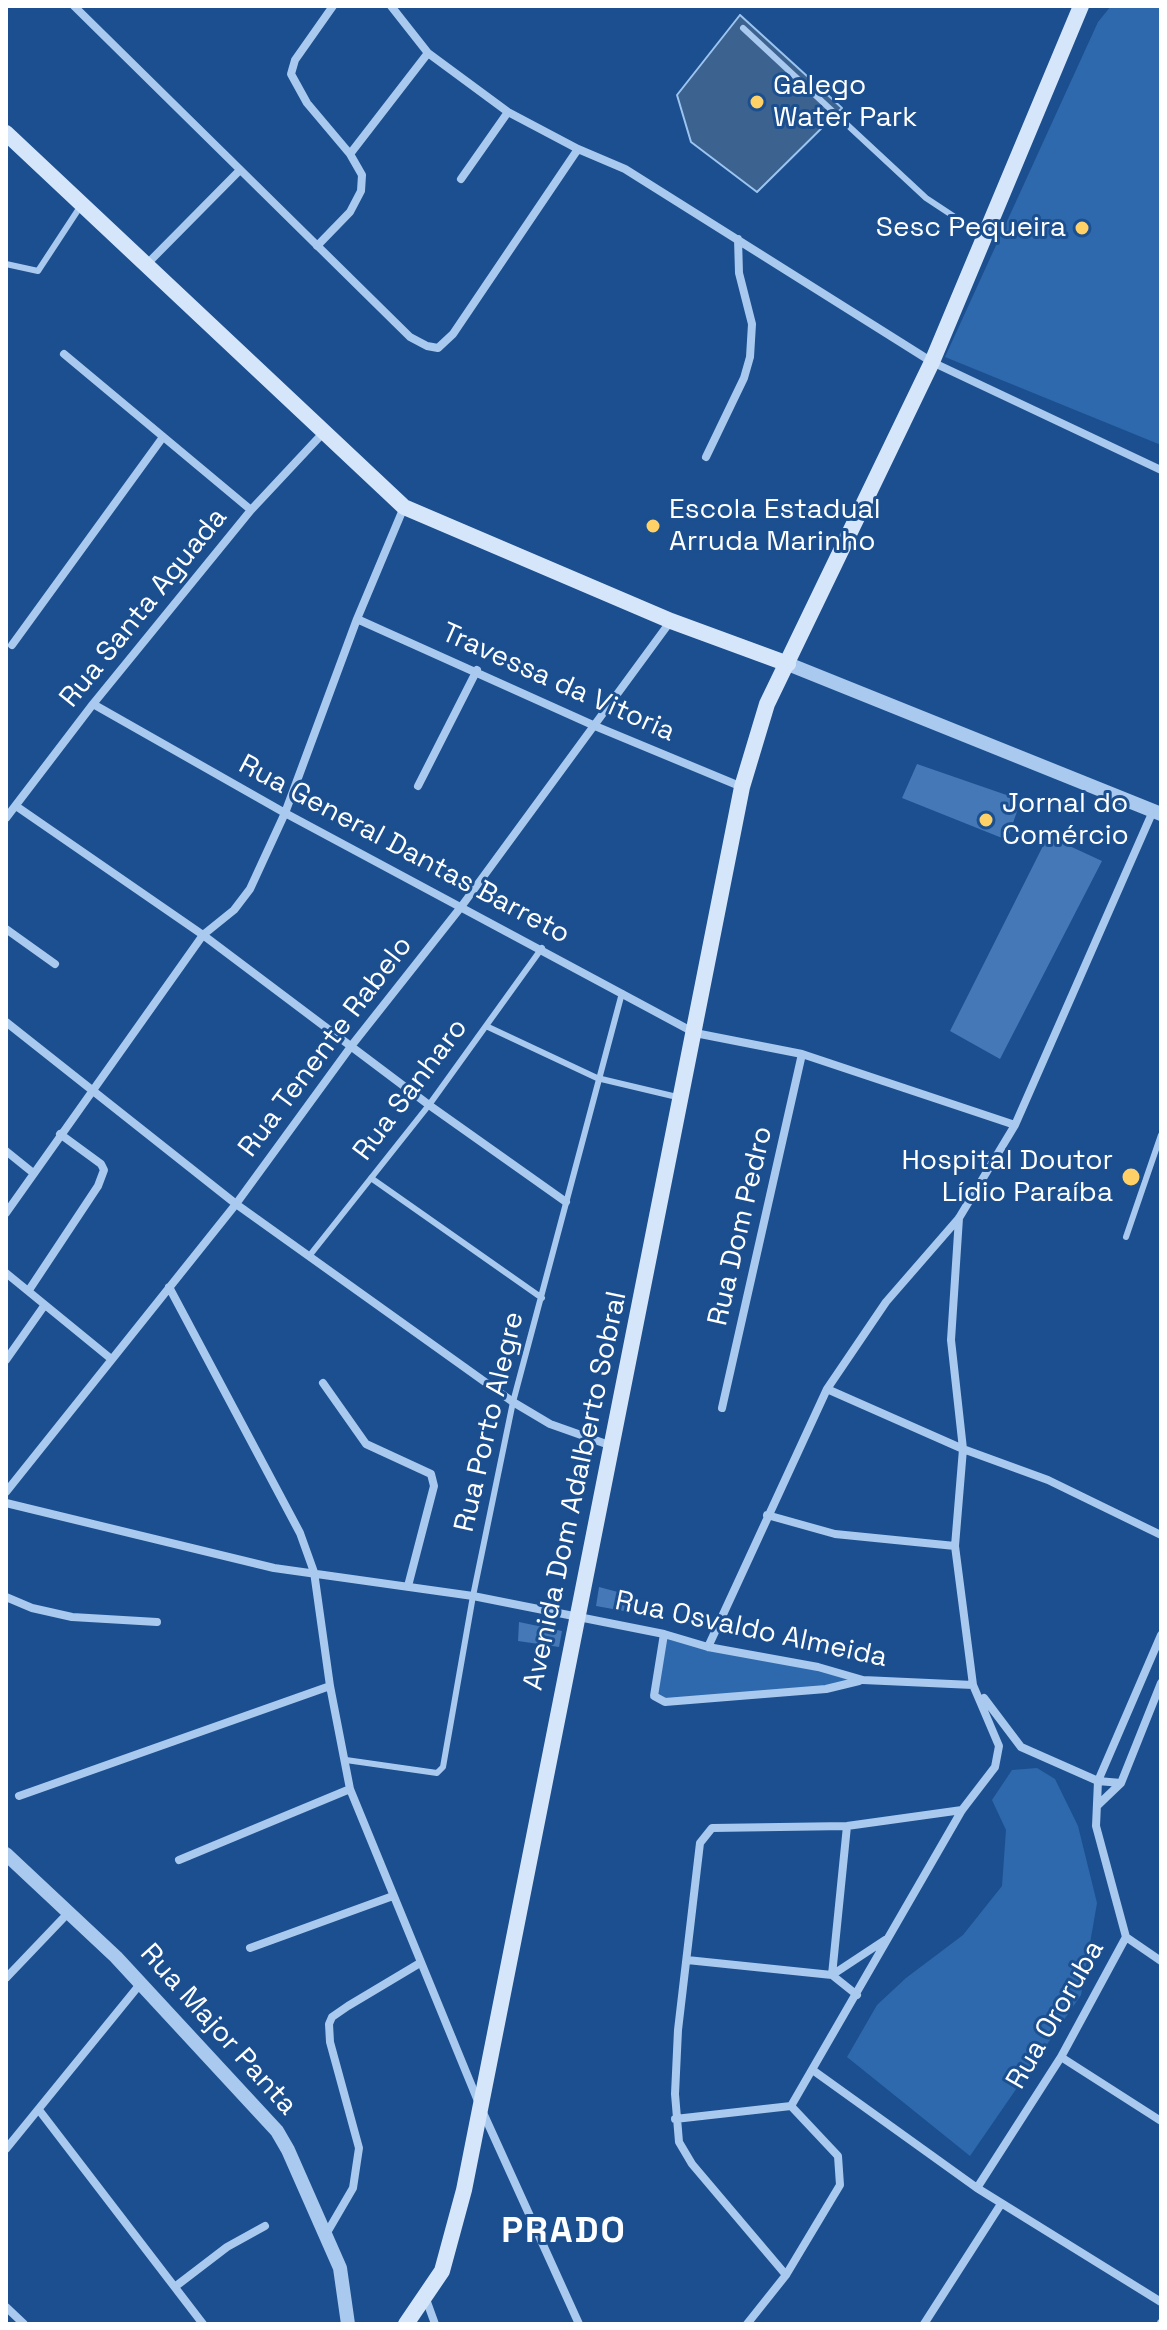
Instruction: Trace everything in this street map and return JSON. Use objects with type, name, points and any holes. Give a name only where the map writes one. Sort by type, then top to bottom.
[{"type":"main road","name":"Avenida Dom Adalberto Sobral","points":[[406,2324],[424,2302],[450,2249],[575,1616],[613,1447],[742,787],[767,704],[932,362],[1081,6]]},
{"type":"main road","points":[[6,133],[404,507],[671,621],[788,664]]},
{"type":"street","points":[[74,6],[410,337],[438,348],[453,334],[578,149]]},
{"type":"street","points":[[317,246],[350,212],[361,191],[362,175],[350,154],[307,103],[291,74],[295,60],[333,6]]},
{"type":"street","points":[[391,6],[428,53],[508,112],[578,149],[625,169],[932,362],[1161,470]]},
{"type":"street","points":[[350,154],[428,53]]},
{"type":"street","points":[[461,179],[508,112]]},
{"type":"street","points":[[147,264],[240,170]]},
{"type":"street","points":[[706,457],[744,378],[750,357],[752,324],[739,273],[738,239]]},
{"type":"street","points":[[64,354],[251,510]]},
{"type":"street","name":"Rua Santa Aguada","points":[[6,818],[93,704],[251,510],[324,432]]},
{"type":"street","points":[[12,645],[163,437]]},
{"type":"street","points":[[6,1213],[32,1172],[203,935],[234,910],[250,889],[285,813],[357,619],[404,507]]},
{"type":"street","name":"Travessa da Vitoria","points":[[357,619],[477,670],[595,726],[742,787]]},
{"type":"street","name":"Rua Tenente Rabelo","points":[[6,1492],[236,1204],[352,1045],[461,907],[671,621]]},
{"type":"street","points":[[708,1647],[827,1389],[886,1302],[959,1218],[1015,1125],[1157,813],[788,664]]},
{"type":"street","points":[[418,786],[477,670]]},
{"type":"street","name":"Rua General Dantas Barreto","points":[[93,704],[285,813],[542,948],[695,1033],[802,1054],[1015,1125]]},
{"type":"street","points":[[16,806],[203,935],[429,1105],[566,1202]]},
{"type":"street","points":[[6,929],[55,964]]},
{"type":"street","points":[[6,1022],[236,1204],[513,1402],[550,1424],[613,1447]]},
{"type":"street","name":"Rua Dom Pedro","points":[[722,1408],[802,1054]]},
{"type":"street","points":[[29,1290],[98,1186],[104,1170],[101,1164],[60,1134]]},
{"type":"street","points":[[6,1151],[32,1172]]},
{"type":"street","points":[[791,2106],[814,2071],[962,1810],[995,1767],[999,1746],[973,1685],[955,1546],[963,1449],[951,1340],[959,1218]]},
{"type":"street","points":[[6,1273],[110,1358]]},
{"type":"street","points":[[169,1287],[300,1533],[314,1572],[330,1686],[350,1789],[480,2106],[579,2324]]},
{"type":"street","points":[[6,1360],[44,1306]]},
{"type":"street","points":[[323,1383],[366,1444],[431,1474],[434,1486],[408,1586]]},
{"type":"street","points":[[827,1389],[963,1449],[1048,1480],[1161,1535]]},
{"type":"street","name":"Rua Osvaldo Almeida","points":[[6,1503],[274,1568],[473,1596],[664,1634],[708,1647],[863,1680],[973,1685]]},
{"type":"street","points":[[767,1515],[835,1534],[955,1546]]},
{"type":"street","points":[[6,1597],[72,1617],[157,1622]]},
{"type":"street","points":[[664,1634],[654,1696],[665,1702],[826,1689],[863,1680]]},
{"type":"street","points":[[1098,1781],[1161,1635]]},
{"type":"street","points":[[1098,1805],[1121,1783],[1161,1683]]},
{"type":"street","points":[[973,1685],[1021,1747],[1098,1781],[1121,1783]]},
{"type":"street","points":[[19,1796],[330,1686]]},
{"type":"street","name":"Rua Ororuba","points":[[977,2188],[1061,2057],[1126,1937],[1096,1826],[1098,1781]]},
{"type":"street","points":[[179,1860],[350,1789]]},
{"type":"street","points":[[786,2275],[692,2164],[679,2142],[675,2119],[678,2030],[704,1834],[712,1828],[847,1826],[962,1810]]},
{"type":"street","points":[[832,1975],[847,1826]]},
{"type":"street","name":"Rua Major Panta","points":[[6,1854],[70,1911],[141,1983],[277,2131],[288,2150],[344,2284],[348,2324]]},
{"type":"street","points":[[250,1948],[393,1896]]},
{"type":"street","points":[[6,1978],[70,1911]]},
{"type":"street","points":[[832,1975],[889,1937]]},
{"type":"street","points":[[1126,1937],[1161,1961]]},
{"type":"street","points":[[687,1960],[832,1975],[857,1995]]},
{"type":"street","points":[[325,2236],[353,2188],[359,2148],[330,2042],[329,2024],[332,2017],[348,2006],[420,1963]]},
{"type":"street","points":[[6,2149],[141,1983]]},
{"type":"street","points":[[1061,2057],[1161,2121]]},
{"type":"street","points":[[814,2071],[1001,2204],[1161,2302]]},
{"type":"street","points":[[675,2119],[791,2106]]},
{"type":"street","points":[[747,2324],[786,2275],[840,2185],[838,2156],[791,2106]]},
{"type":"street","points":[[39,2110],[203,2324]]},
{"type":"street","points":[[924,2324],[1001,2204]]},
{"type":"street","points":[[176,2286],[227,2247],[265,2226]]},
{"type":"street","points":[[424,2302],[435,2324]]},
{"type":"street","points":[[6,2307],[24,2324]]},
{"type":"lane","points":[[743,28],[926,198],[986,238]]},
{"type":"lane","points":[[6,264],[38,271],[82,204]]},
{"type":"lane","name":"Rua Sanharo","points":[[310,1255],[429,1105],[542,948]]},
{"type":"lane","name":"Rua Porto Alegre","points":[[346,1760],[437,1773],[443,1767],[473,1596],[513,1402],[622,993]]},
{"type":"lane","points":[[486,1026],[597,1078],[682,1098]]},
{"type":"lane","points":[[1126,1237],[1161,1135]]},
{"type":"lane","points":[[371,1178],[542,1298]]},
{"type":"shaded area","name":"Sesc Pequeira","points":[[1111,6],[1161,6],[1161,445],[945,357],[1098,22]]},
{"type":"shaded area","name":"Galego Water Park","points":[[740,15],[842,108],[757,192],[691,142],[677,95]]},
{"type":"shaded area","points":[[664,1634],[863,1680],[826,1689],[660,1700],[655,1689]]},
{"type":"shaded area","points":[[1037,1768],[1055,1779],[1078,1826],[1097,1903],[1081,1995],[970,2156],[847,2057],[877,2005],[906,1978],[963,1935],[1002,1886],[1006,1830],[992,1800],[1012,1770]]},
{"type":"building","name":"Jornal do Comércio","points":[[917,764],[1021,800],[1007,840],[902,798]]},
{"type":"building","points":[[1048,836],[1102,861],[1000,1059],[950,1031]]},
{"type":"building","points":[[599,1587],[637,1597],[635,1613],[596,1606]]},
{"type":"building","points":[[519,1622],[562,1631],[559,1647],[518,1641]]},
{"type":"place","name":"Galego Water Park","points":[[757,102]]},
{"type":"place","name":"Sesc Pequeira","points":[[1082,228]]},
{"type":"place","name":"Escola Estadual Arruda Marinho","points":[[653,526]]},
{"type":"place","name":"Jornal do Comércio","points":[[986,820]]},
{"type":"place","name":"Hospital Doutor Lídio Paraíba","points":[[1131,1177]]},
{"type":"district","name":"PRADO","points":[[564,2232]]}]
